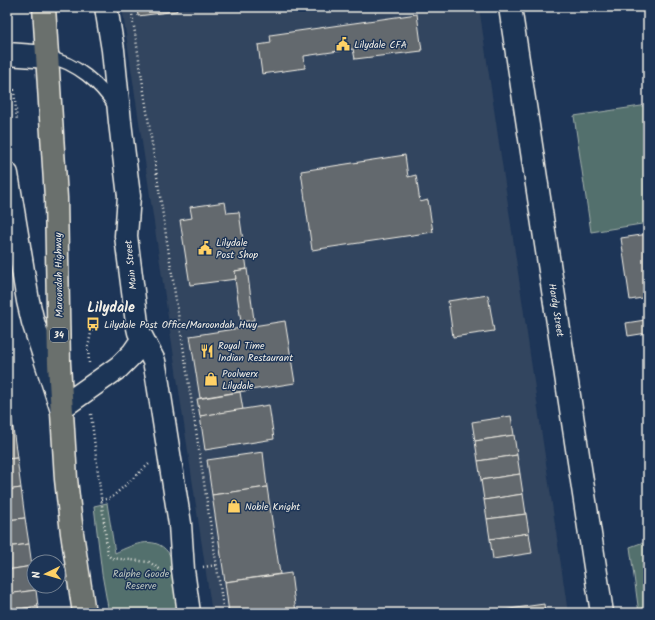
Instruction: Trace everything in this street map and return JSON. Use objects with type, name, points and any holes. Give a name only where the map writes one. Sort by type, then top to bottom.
[{"type":"highway","name":"Maroondah Highway","points":[[44,7],[56,198],[61,408],[72,534],[84,613]]},
{"type":"street","name":"Main Street","points":[[106,7],[113,50],[129,196],[126,236],[137,323],[142,340],[154,361],[157,376],[180,524],[183,570],[189,613]]},
{"type":"street","name":"Hardy Street","points":[[510,7],[602,613]]},
{"type":"street","points":[[7,54],[48,57]]},
{"type":"street","points":[[7,174],[28,301],[33,322],[61,408],[119,367],[142,340]]},
{"type":"lane","points":[[48,57],[60,59],[76,67],[105,92],[115,107],[120,122]]},
{"type":"path","points":[[130,7],[224,613]]},
{"type":"path","points":[[11,116],[8,90],[14,90],[17,121]]},
{"type":"path","points":[[101,500],[107,552],[111,558],[149,562],[165,572],[216,565]]},
{"type":"shaded area","points":[[122,7],[479,7],[568,613],[212,613]]},
{"type":"green space","points":[[648,105],[648,223],[591,232],[574,116]]},
{"type":"green space","name":"Ralphe Goode Reserve","points":[[107,503],[115,553],[130,546],[153,543],[166,550],[171,557],[181,613],[109,613],[102,574],[94,506]]},
{"type":"green space","points":[[641,543],[648,546],[648,613],[639,613],[630,547]]},
{"type":"building","points":[[137,7],[176,7],[177,11],[138,16]]},
{"type":"building","name":"Lilydale CFA","points":[[417,14],[422,51],[355,59],[353,49],[304,56],[305,68],[262,74],[258,45],[271,43],[270,35]]},
{"type":"building","points":[[405,155],[408,177],[416,175],[420,202],[428,200],[433,232],[312,250],[301,171]]},
{"type":"building","points":[[225,202],[227,213],[239,212],[247,269],[235,271],[236,279],[190,285],[180,220],[192,218],[190,207]]},
{"type":"building","points":[[648,234],[648,297],[630,300],[621,238]]},
{"type":"building","points":[[247,269],[254,320],[241,322],[235,271]]},
{"type":"building","points":[[488,295],[494,331],[453,337],[448,301]]},
{"type":"building","points":[[648,309],[648,342],[647,333],[628,336],[626,323],[645,320],[644,310]]},
{"type":"building","points":[[285,321],[295,383],[200,398],[190,336]]},
{"type":"building","points":[[7,385],[13,428],[7,428]]},
{"type":"building","points":[[240,392],[243,410],[200,416],[197,399]]},
{"type":"building","points":[[269,405],[274,439],[205,450],[200,416]]},
{"type":"building","points":[[511,416],[514,435],[475,441],[472,422]]},
{"type":"building","points":[[7,428],[13,428],[17,458],[7,459]]},
{"type":"building","points":[[514,435],[517,455],[478,461],[475,441]]},
{"type":"building","points":[[263,452],[267,487],[212,495],[207,460]]},
{"type":"building","points":[[517,455],[520,474],[481,480],[478,461]]},
{"type":"building","points":[[17,458],[21,488],[7,490],[7,459]]},
{"type":"building","points":[[520,474],[523,494],[484,500],[481,480]]},
{"type":"building","points":[[267,487],[280,574],[225,582],[212,495]]},
{"type":"building","points":[[21,488],[25,518],[7,520],[7,490]]},
{"type":"building","points":[[523,494],[526,514],[487,519],[484,500]]},
{"type":"building","points":[[526,514],[529,533],[490,539],[487,519]]},
{"type":"building","points":[[25,518],[29,544],[7,547],[7,520]]},
{"type":"building","points":[[529,533],[532,553],[493,559],[490,539]]},
{"type":"building","points":[[29,544],[30,554],[26,554],[26,567],[7,570],[7,547]]},
{"type":"building","points":[[26,567],[26,591],[7,594],[7,570]]},
{"type":"building","points":[[291,573],[296,613],[229,613],[225,582]]},
{"type":"building","points":[[26,591],[26,594],[36,594],[38,606],[7,611],[7,594]]},
{"type":"building","points":[[544,604],[545,613],[482,613]]},
{"type":"building","points":[[38,606],[39,613],[7,613],[7,611]]},
{"type":"place","name":"Lilydale CFA","points":[[343,44]]},
{"type":"place","name":"Lilydale Post Shop","points":[[205,248]]},
{"type":"place","name":"Lilydale Post Office/Maroondah Hwy","points":[[93,324]]},
{"type":"place","name":"Royal Time Indian Restaurant","points":[[207,351]]},
{"type":"place","name":"Poolwerx Lilydale","points":[[211,379]]},
{"type":"place","name":"Noble Knight","points":[[234,506]]},
{"type":"district","name":"Lilydale","points":[[111,307]]}]
